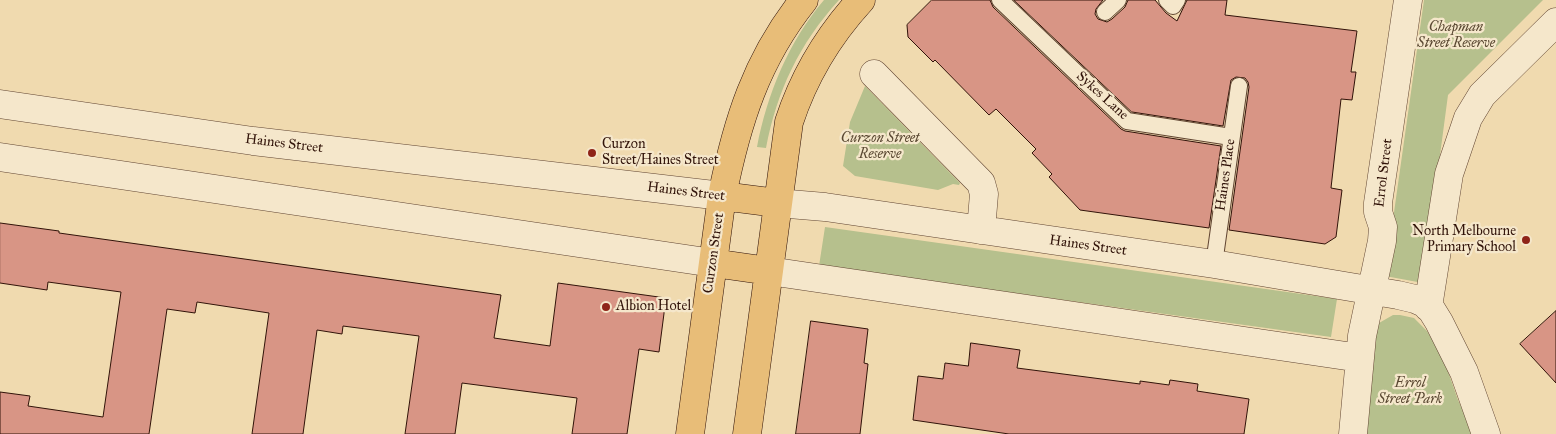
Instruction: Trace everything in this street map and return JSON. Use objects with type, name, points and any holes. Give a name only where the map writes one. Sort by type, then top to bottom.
[{"type":"highway","name":"Curzon Street","points":[[690,434],[722,196],[728,165],[750,92],[784,26],[804,0]]},
{"type":"highway","points":[[747,434],[789,122],[814,63],[833,35],[861,0]]},
{"type":"highway","name":"Haines Street","points":[[722,196],[777,203]]},
{"type":"highway","points":[[713,263],[769,271]]},
{"type":"street","name":"Errol Street","points":[[1354,434],[1362,336],[1381,248],[1382,228],[1378,203],[1408,0]]},
{"type":"street","points":[[1486,434],[1456,355],[1439,322],[1428,307],[1451,165],[1471,112],[1482,95],[1556,22]]},
{"type":"street","points":[[874,74],[981,184],[984,194],[981,230]]},
{"type":"street","name":"Haines Street","points":[[0,104],[253,141],[722,196]]},
{"type":"street","points":[[0,156],[713,263]]},
{"type":"street","name":"Haines Street","points":[[777,203],[825,207],[1214,264],[1398,294],[1415,299],[1428,307]]},
{"type":"street","points":[[769,271],[1360,358]]},
{"type":"lane","name":"Sykes Lane","points":[[1000,0],[1127,121],[1231,137]]},
{"type":"lane","points":[[1105,12],[1118,0]]},
{"type":"lane","points":[[1167,0],[1173,6],[1177,0]]},
{"type":"lane","name":"Haines Place","points":[[1214,264],[1239,86]]},
{"type":"green space","points":[[824,0],[839,0],[812,34],[792,69],[776,107],[766,148],[757,147],[767,107],[781,69],[800,33]]},
{"type":"green space","name":"Chapman Street Reserve","points":[[1424,0],[1543,0],[1448,95],[1423,283],[1385,276]]},
{"type":"green space","name":"Curzon Street Reserve","points":[[865,86],[960,183],[959,185],[953,184],[938,190],[855,176],[843,166],[850,122]]},
{"type":"green space","points":[[825,227],[1337,299],[1331,337],[819,266]]},
{"type":"green space","name":"Errol Street Park","points":[[1393,315],[1414,318],[1427,331],[1444,360],[1458,400],[1474,434],[1363,434],[1375,329],[1379,323]]},
{"type":"building","points":[[932,0],[990,0],[993,7],[1121,129],[1221,146],[1209,228],[1080,210],[1049,177],[1052,174],[1032,153],[1036,149],[996,109],[989,115],[935,60],[933,62],[908,37],[907,25]]},
{"type":"building","points":[[1014,0],[1103,0],[1096,9],[1095,14],[1098,19],[1107,22],[1125,7],[1128,0],[1155,0],[1166,13],[1177,21],[1187,0],[1227,0],[1225,15],[1357,31],[1351,72],[1356,72],[1352,100],[1341,99],[1331,188],[1342,190],[1336,237],[1325,244],[1229,230],[1249,87],[1245,78],[1236,77],[1231,80],[1223,126],[1132,112]]},
{"type":"building","points":[[0,223],[59,231],[59,233],[501,295],[494,338],[550,346],[558,283],[666,298],[659,352],[639,349],[627,434],[572,434],[577,398],[462,383],[455,434],[405,434],[419,336],[343,326],[342,334],[317,330],[303,434],[252,434],[269,313],[197,302],[195,313],[167,309],[149,434],[0,434],[0,392],[30,396],[28,406],[103,417],[121,292],[48,282],[47,290],[0,283]]},
{"type":"building","points":[[1556,311],[1556,383],[1520,344]]},
{"type":"building","points":[[811,321],[868,329],[864,363],[868,364],[860,434],[796,434]]},
{"type":"building","points":[[971,343],[1020,350],[1017,368],[1140,384],[1140,381],[1169,385],[1170,380],[1198,384],[1197,391],[1249,399],[1244,434],[1009,434],[913,420],[918,376],[943,379],[945,363],[968,366]]},
{"type":"place","name":"Curzon Street/Haines Street","points":[[592,153]]},
{"type":"place","name":"North Melbourne Primary School","points":[[1526,240]]},
{"type":"place","name":"Albion Hotel","points":[[606,307]]}]
